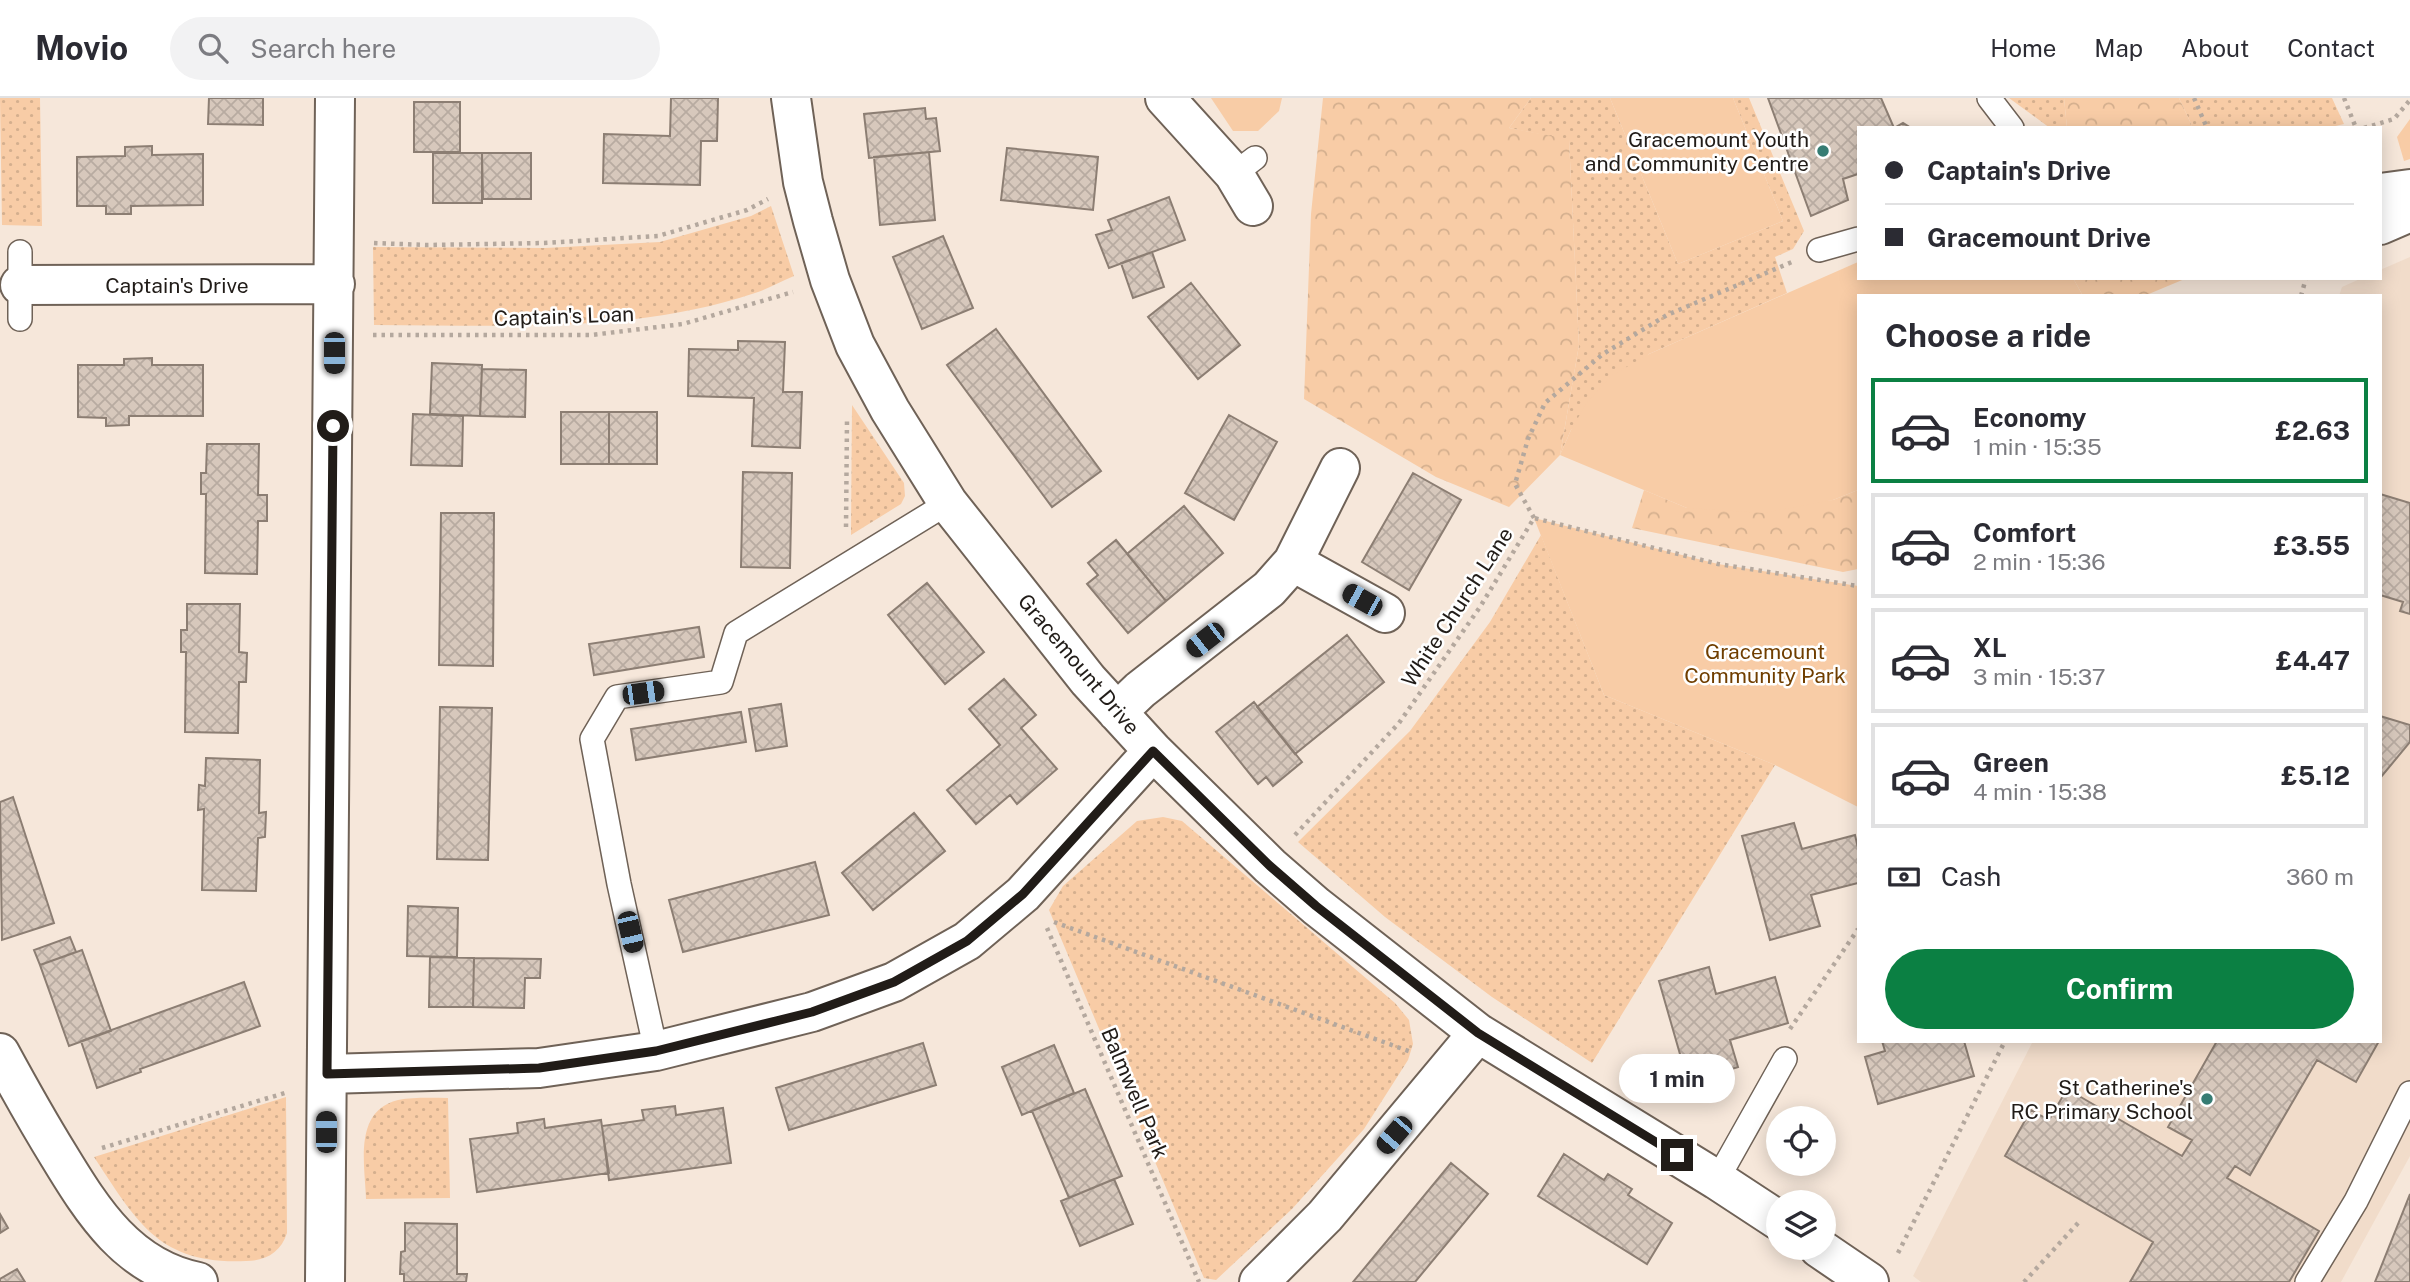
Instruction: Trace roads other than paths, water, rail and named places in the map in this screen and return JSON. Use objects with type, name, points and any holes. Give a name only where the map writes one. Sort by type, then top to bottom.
[{"type":"street","points":[[325,1282],[335,98]]},
{"type":"street","name":"Gracemount Drive","points":[[791,98],[803,182],[830,280],[855,345],[890,410],[948,503],[1088,680],[1153,751],[1270,866],[1316,906],[1478,1033],[1766,1212]]},
{"type":"street","points":[[1166,98],[1247,179]]},
{"type":"street","points":[[2382,193],[2410,189]]},
{"type":"street","points":[[2382,224],[2410,212]]},
{"type":"street","name":"Captain's Drive","points":[[20,285],[335,284]]},
{"type":"street","points":[[1117,712],[1140,690],[1269,589],[1293,562],[1340,468]]},
{"type":"street","points":[[1293,562],[1385,613]]},
{"type":"street","points":[[327,1082],[539,1068],[656,1051],[812,1012],[894,982],[967,941],[1023,894],[1153,751]]},
{"type":"street","points":[[1259,1282],[1325,1216],[1478,1033]]},
{"type":"street","points":[[0,1053],[61,1160],[100,1220],[141,1257],[166,1271],[198,1282]]},
{"type":"lane","points":[[1989,98],[2010,126]]},
{"type":"lane","points":[[1819,250],[1857,239]]},
{"type":"lane","points":[[656,1051],[619,884],[593,739],[617,697],[721,682],[736,633],[948,503]]},
{"type":"lane","points":[[1717,1180],[1785,1059]]},
{"type":"lane","points":[[2307,1282],[2356,1201],[2410,1093]]},
{"type":"place","name":"Gracemount Youth and Community Centre","points":[[1823,151]]},
{"type":"place","name":"St Catherine's RC Primary School","points":[[2207,1099]]},
{"type":"park label","name":"Gracemount Community Park","points":[[1765,663]]}]
